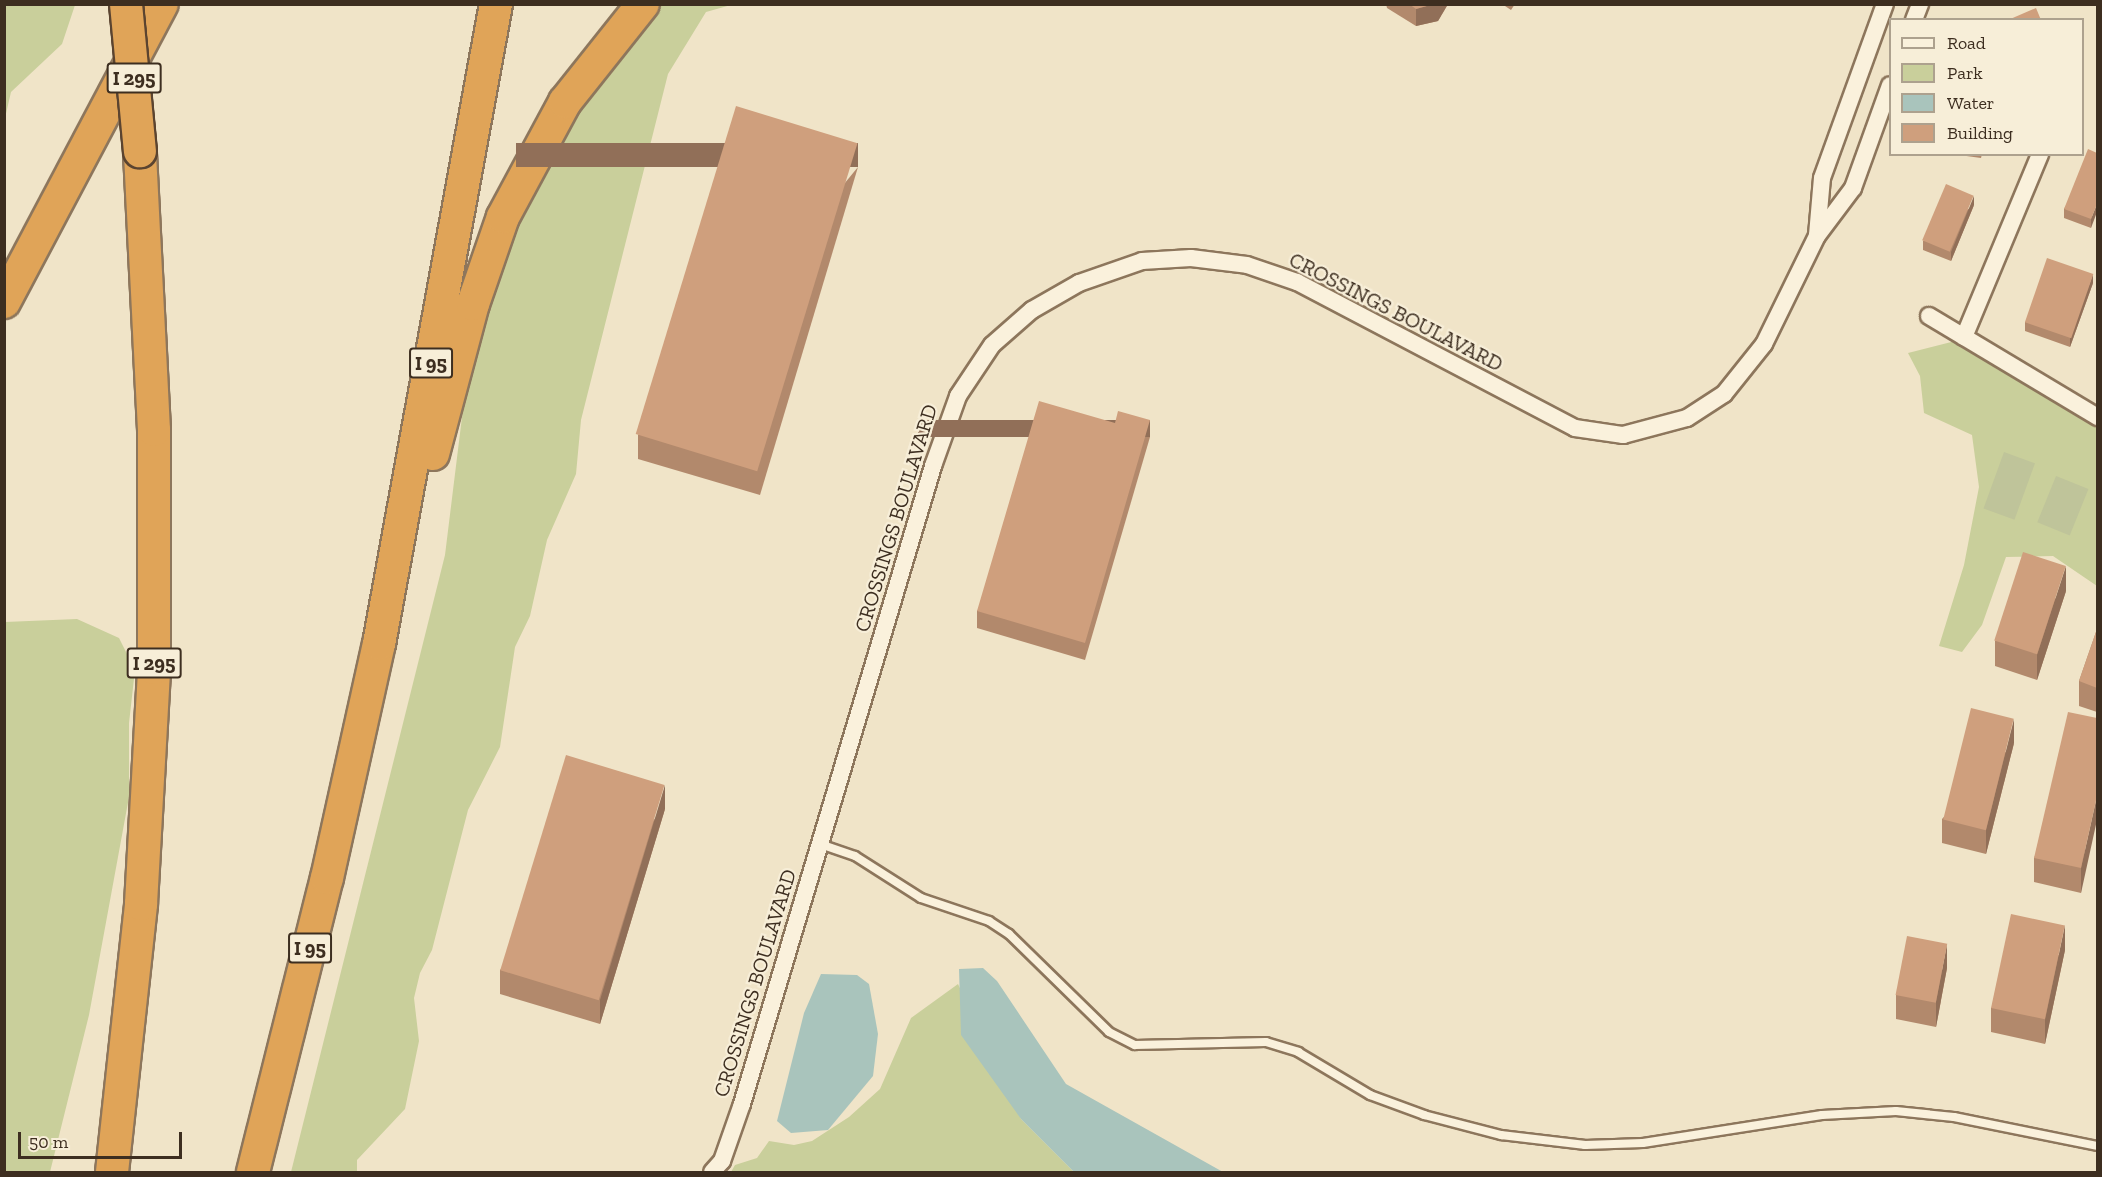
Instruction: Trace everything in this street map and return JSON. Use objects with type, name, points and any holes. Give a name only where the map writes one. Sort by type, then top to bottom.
[{"type":"highway","name":"I 295","points":[[112,1173],[141,904],[154,668],[154,430],[140,151],[126,4]]},
{"type":"highway","points":[[4,302],[162,4]]},
{"type":"highway","name":"I 95","points":[[253,1173],[362,721],[496,4]]},
{"type":"highway","points":[[362,721],[473,304],[503,217],[565,102],[643,4]]},
{"type":"street","name":"CROSSINGS BOULAVARD","points":[[1817,236],[1822,178],[1885,4]]},
{"type":"street","name":"CROSSINGS BOULAVARD","points":[[712,1173],[722,1161],[742,1104],[933,466],[958,396],[992,345],[1032,310],[1078,283],[1142,261],[1191,258],[1247,266],[1297,282],[1575,428],[1623,435],[1687,418],[1724,394],[1764,344],[1817,236],[1853,188],[1889,88]]},
{"type":"street","points":[[1964,337],[2039,156]]},
{"type":"street","points":[[1929,316],[2097,417]]},
{"type":"lane","points":[[820,844],[855,856],[921,898],[989,921],[1009,934],[1109,1032],[1135,1045],[1266,1041],[1298,1052],[1370,1095],[1424,1115],[1501,1135],[1585,1145],[1643,1143],[1822,1114],[1896,1111],[1954,1117],[2097,1146]]},
{"type":"green space","points":[[5,4],[75,5],[62,44],[11,92],[5,118]]},
{"type":"green space","points":[[651,5],[731,5],[706,12],[668,74],[581,420],[576,474],[547,540],[530,616],[515,647],[500,747],[468,810],[432,950],[420,973],[414,998],[419,1041],[405,1109],[357,1160],[357,1172],[291,1172],[445,555],[472,336],[550,137]]},
{"type":"green space","points":[[1971,337],[2097,415],[2097,586],[2053,556],[2006,557],[1982,625],[1962,652],[1939,646],[1964,565],[1979,487],[1972,435],[1924,413],[1920,376],[1908,353]]},
{"type":"green space","points":[[2004,452],[2035,463],[2014,520],[1983,508]]},
{"type":"green space","points":[[2056,476],[2088,489],[2070,535],[2037,522]]},
{"type":"green space","points":[[77,619],[119,638],[135,670],[129,723],[129,797],[89,1015],[50,1172],[5,1172],[5,622]]},
{"type":"green space","points":[[958,984],[1021,1119],[1074,1172],[731,1172],[735,1165],[757,1158],[769,1141],[794,1145],[812,1141],[849,1117],[880,1089],[911,1018]]},
{"type":"water","points":[[983,968],[997,981],[1066,1084],[1223,1172],[1074,1172],[1021,1119],[961,1035],[959,969]]},
{"type":"water","points":[[821,974],[857,975],[869,984],[878,1034],[873,1076],[828,1130],[791,1133],[777,1121],[804,1013]]},
{"type":"building","points":[[1409,4],[1434,4],[1416,9]]},
{"type":"building","points":[[2036,8],[2040,18],[2013,18]]},
{"type":"building","points":[[736,106],[857,143],[757,471],[636,434]]},
{"type":"building","points":[[2088,149],[2097,153],[2097,204],[2091,219],[2064,209]]},
{"type":"building","points":[[1946,184],[1974,196],[1950,252],[1922,240]]},
{"type":"building","points":[[2047,258],[2093,274],[2071,338],[2025,322]]},
{"type":"building","points":[[1039,401],[1115,423],[1118,411],[1150,420],[1085,643],[977,611]]},
{"type":"building","points":[[2023,552],[2066,566],[2037,654],[1994,640]]},
{"type":"building","points":[[2097,629],[2097,688],[2079,681]]},
{"type":"building","points":[[1971,708],[2014,719],[1986,830],[1943,820]]},
{"type":"building","points":[[2068,712],[2097,718],[2097,796],[2081,868],[2034,858]]},
{"type":"building","points":[[566,755],[664,785],[599,1000],[500,970]]},
{"type":"building","points":[[2011,914],[2065,925],[2045,1019],[1991,1008]]},
{"type":"building","points":[[1907,936],[1947,944],[1936,1003],[1896,995]]}]
